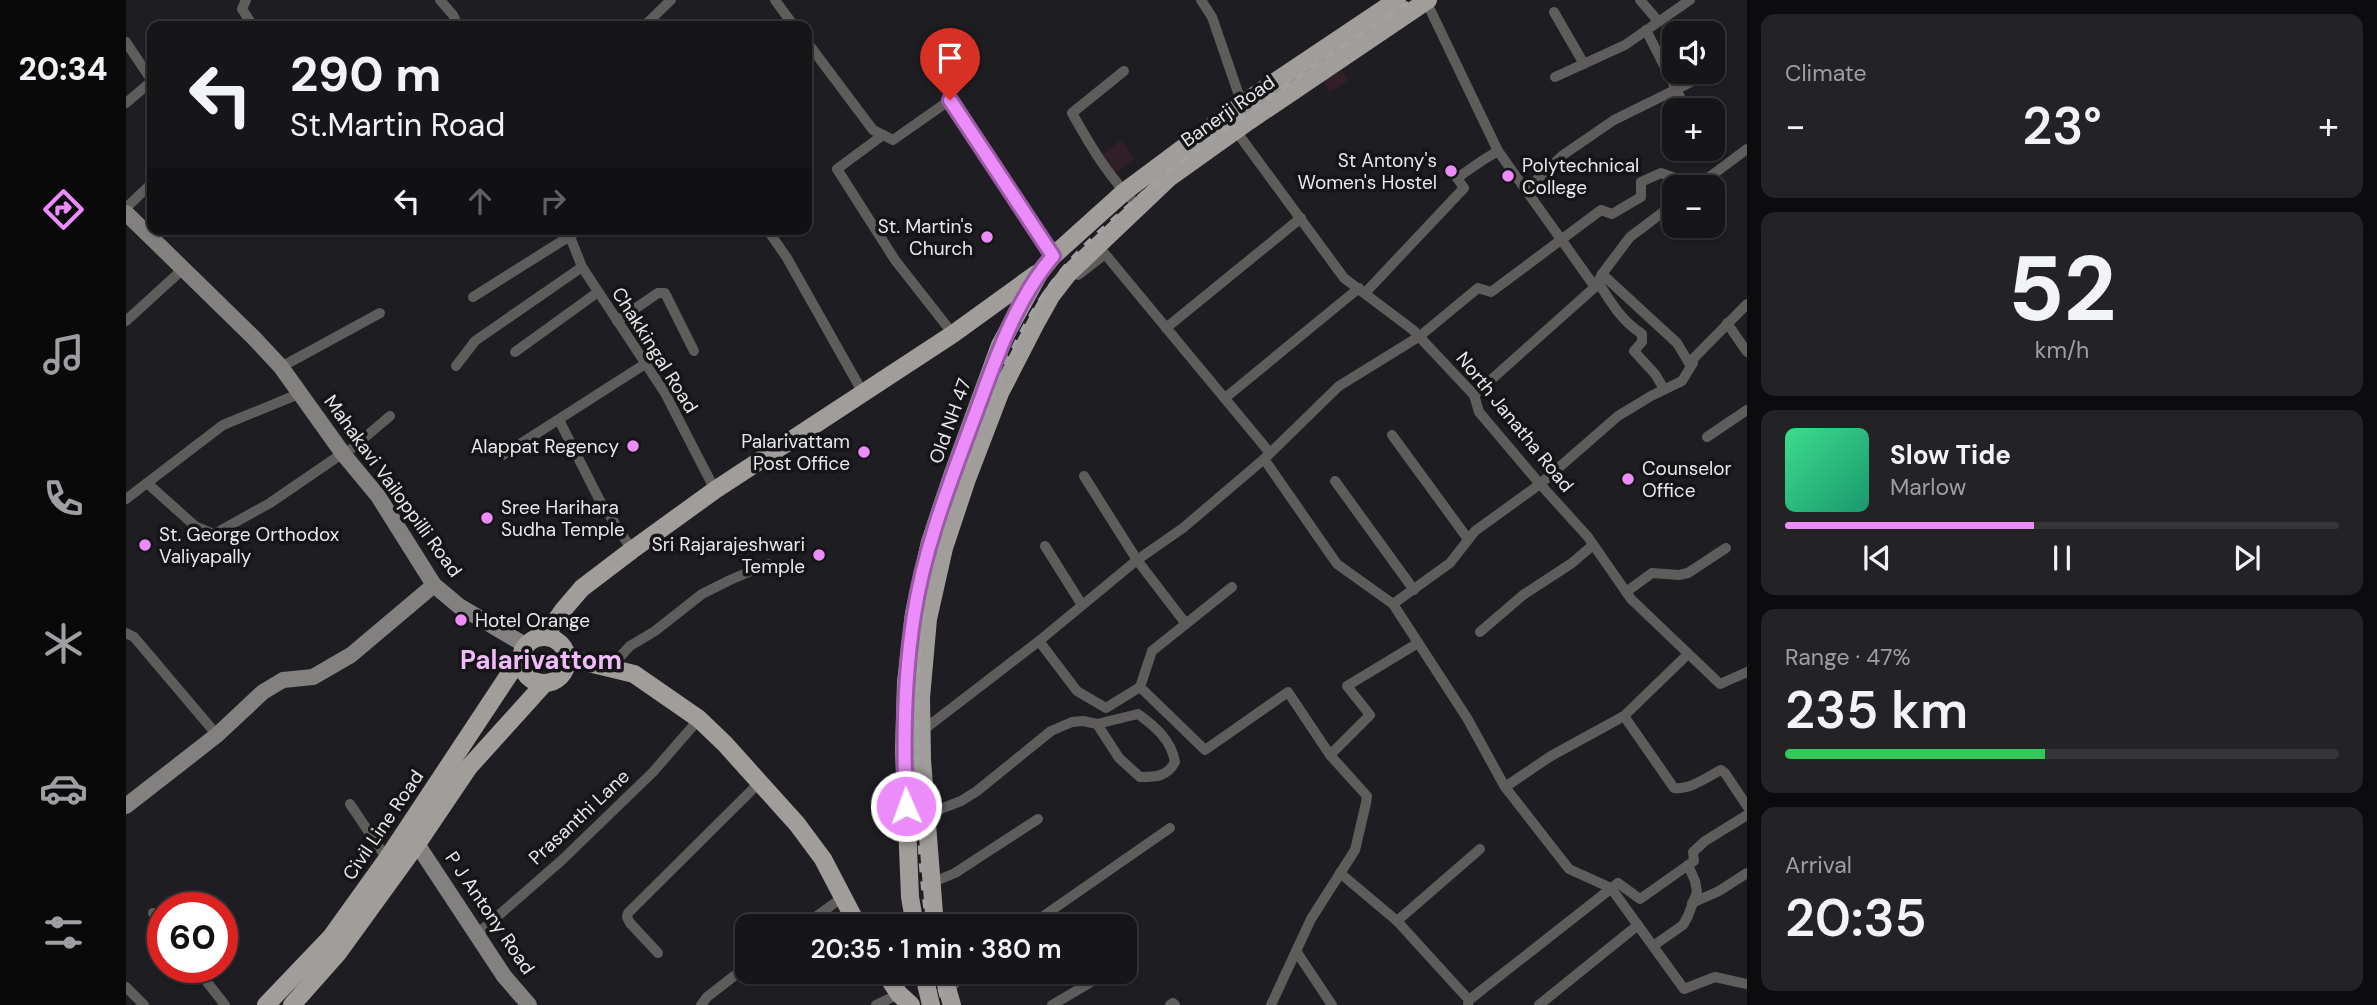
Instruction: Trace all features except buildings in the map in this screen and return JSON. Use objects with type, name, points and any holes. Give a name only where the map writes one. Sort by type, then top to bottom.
[{"type":"main road","name":"Banerji Road","points":[[1053,256],[1124,192],[1241,104],[1399,5],[1427,0]]},
{"type":"main road","name":"Banerji Road","points":[[1068,274],[1169,178],[1236,131],[1399,5]]},
{"type":"main road","name":"Old NH 47","points":[[913,914],[904,750],[906,682],[914,613],[930,542],[1000,345],[1040,272],[1053,256]]},
{"type":"main road","name":"Old NH 47","points":[[545,636],[582,588],[632,550],[715,490],[953,334],[1040,272]]},
{"type":"main road","name":"Old NH 47","points":[[933,914],[925,815],[921,698],[928,619],[944,548],[1000,393],[1051,296],[1068,274]]},
{"type":"main road","points":[[545,636],[556,639],[564,648],[568,659],[566,670],[558,679],[544,684],[531,680],[522,671],[523,651],[534,638],[545,636]]},
{"type":"main road","name":"Civil Line Road","points":[[266,1005],[331,937],[387,859],[523,651]]},
{"type":"main road","points":[[568,659],[634,674],[699,719],[797,824],[822,859],[852,914]]},
{"type":"main road","name":"Civil Line Road","points":[[292,1005],[338,953],[418,844],[469,767],[544,684]]},
{"type":"main road","points":[[898,984],[918,1003]]},
{"type":"main road","points":[[918,1003],[921,984]]},
{"type":"street","points":[[246,0],[242,9],[250,21]]},
{"type":"street","points":[[440,0],[455,21]]},
{"type":"street","points":[[649,21],[671,0]]},
{"type":"street","points":[[775,0],[790,21]]},
{"type":"street","points":[[1201,0],[1212,17],[1241,104]]},
{"type":"street","points":[[1427,0],[1498,151],[1561,240],[1598,281],[1616,310],[1629,326],[1642,334],[1642,342],[1634,351],[1655,374],[1664,389]]},
{"type":"street","points":[[1640,0],[1658,22]]},
{"type":"street","points":[[1555,78],[1625,45],[1690,0]]},
{"type":"street","points":[[1554,12],[1584,64]]},
{"type":"street","points":[[1646,30],[1680,98]]},
{"type":"street","points":[[126,42],[147,74]]},
{"type":"street","points":[[812,53],[873,130],[893,140],[950,100],[1053,256]]},
{"type":"street","points":[[1124,71],[1072,113],[1096,157],[1138,206]]},
{"type":"street","points":[[1525,190],[1563,155],[1614,120],[1686,84]]},
{"type":"street","points":[[126,103],[147,85]]},
{"type":"street","name":"North Janatha Road","points":[[1236,131],[1344,278],[1420,336],[1474,394],[1479,412],[1588,537],[1626,592],[1720,684],[1747,672]]},
{"type":"street","points":[[883,135],[836,169],[895,260],[953,334]]},
{"type":"street","points":[[1713,175],[1747,149]]},
{"type":"street","points":[[1225,398],[1362,291],[1464,188],[1457,178],[1498,151]]},
{"type":"street","points":[[922,732],[1137,560],[1183,528],[1267,456],[1339,386],[1420,336],[1478,288],[1491,292],[1601,210],[1612,214],[1641,197],[1641,182],[1661,173],[1666,175]]},
{"type":"street","points":[[126,210],[147,189]]},
{"type":"street","name":"Mahakavi Vailoppilli Road","points":[[126,210],[147,232]]},
{"type":"street","points":[[1474,394],[1598,281],[1630,237],[1662,213]]},
{"type":"street","points":[[1166,328],[1301,218]]},
{"type":"street","name":"Mahakavi Vailoppilli Road","points":[[150,235],[281,368],[343,454],[378,496],[434,585],[523,651]]},
{"type":"street","points":[[473,297],[567,235]]},
{"type":"street","name":"Chakkingal Road","points":[[574,235],[582,267],[665,393],[715,490]]},
{"type":"street","points":[[771,235],[788,258],[863,393]]},
{"type":"street","points":[[1051,296],[1105,254],[1225,398],[1267,456],[1337,564],[1393,604],[1467,718],[1506,787],[1569,869],[1611,888],[1684,989],[1716,977],[1747,984]]},
{"type":"street","points":[[456,366],[475,341],[582,267]]},
{"type":"street","points":[[126,321],[183,269]]},
{"type":"street","points":[[1393,604],[1450,563],[1475,531],[1540,484],[1618,416],[1682,381],[1693,363],[1689,363],[1677,342],[1598,281]]},
{"type":"street","points":[[515,352],[598,292]]},
{"type":"street","points":[[617,321],[658,293],[665,293],[694,351]]},
{"type":"street","points":[[1689,363],[1747,304]]},
{"type":"street","points":[[281,368],[380,313]]},
{"type":"street","points":[[1727,323],[1747,352]]},
{"type":"street","points":[[503,455],[645,364]]},
{"type":"street","points":[[126,499],[223,425],[301,393]]},
{"type":"street","points":[[1707,437],[1747,410]]},
{"type":"street","points":[[147,484],[195,526],[214,534],[270,503],[343,454],[390,416]]},
{"type":"street","points":[[559,419],[599,499],[632,550]]},
{"type":"street","points":[[1392,435],[1468,540]]},
{"type":"street","points":[[1084,476],[1137,560],[1186,624]]},
{"type":"street","points":[[1335,481],[1414,590]]},
{"type":"street","points":[[1480,632],[1523,595],[1572,563],[1593,545]]},
{"type":"street","points":[[1045,546],[1082,606]]},
{"type":"street","points":[[1626,592],[1652,573],[1679,575],[1688,572],[1726,548]]},
{"type":"street","points":[[603,667],[618,659],[630,646],[655,631],[702,594],[768,565]]},
{"type":"street","points":[[126,806],[217,735],[263,692],[283,680],[313,677],[351,655],[434,585]]},
{"type":"street","points":[[1039,641],[1077,691],[1106,708],[1140,687],[1152,651],[1232,587]]},
{"type":"street","points":[[126,633],[134,637],[217,735]]},
{"type":"street","points":[[1330,755],[1370,715],[1347,686],[1418,643]]},
{"type":"street","points":[[1506,787],[1551,756],[1624,716],[1688,654]]},
{"type":"street","points":[[1140,687],[1205,750],[1287,692],[1330,755],[1367,796],[1354,850],[1311,919],[1271,1005]]},
{"type":"street","points":[[925,815],[961,801],[977,791],[1051,732],[1072,722],[1097,724],[1138,714],[1165,738],[1173,749],[1175,762],[1171,769],[1158,777],[1140,777],[1119,758],[1097,724]]},
{"type":"street","points":[[1624,716],[1674,789],[1680,790],[1721,770],[1747,806]]},
{"type":"street","name":"Prasanthi Lane","points":[[477,934],[562,860],[653,772],[699,719]]},
{"type":"street","points":[[658,953],[630,923],[628,913],[760,782]]},
{"type":"street","points":[[350,804],[387,859]]},
{"type":"street","points":[[1340,873],[1396,921],[1468,1002],[1618,883],[1640,899],[1694,861],[1693,852],[1705,841],[1747,815]]},
{"type":"street","points":[[930,883],[955,873],[1038,819]]},
{"type":"street","points":[[1046,914],[1170,828]]},
{"type":"street","name":"P J Antony Road","points":[[418,844],[504,975],[529,1005]]},
{"type":"street","points":[[1396,921],[1480,849]]},
{"type":"street","points":[[1653,946],[1683,925],[1697,892],[1688,865]]},
{"type":"street","points":[[1692,903],[1747,873]]},
{"type":"street","points":[[820,914],[843,897]]},
{"type":"street","points":[[1539,1005],[1638,925]]},
{"type":"street","points":[[1296,951],[1332,1005]]},
{"type":"street","points":[[701,1005],[735,976]]},
{"type":"street","points":[[208,983],[225,1005]]},
{"type":"street","points":[[1052,1005],[1088,984]]},
{"type":"street","points":[[126,987],[144,1005]]},
{"type":"street","points":[[876,1005],[951,998]]},
{"type":"street","points":[[1170,1005],[1175,1005]]},
{"type":"shaded area","points":[[1342,70],[1349,80],[1330,92],[1323,82]]},
{"type":"shaded area","points":[[1121,140],[1135,158],[1114,174],[1099,157]]},
{"type":"railway","points":[[926,914],[921,860],[917,750],[918,665],[923,614],[932,567],[954,498],[995,389],[1023,329],[1046,291],[1068,263],[1173,168],[1240,118],[1413,0]]},
{"type":"railway","points":[[938,984],[944,1005]]},
{"type":"place","name":"St Antony's Women's Hostel","points":[[1451,171]]},
{"type":"place","name":"Polytechnical College","points":[[1508,176]]},
{"type":"place","name":"St. Martin's Church","points":[[987,237]]},
{"type":"place","name":"Alappat Regency","points":[[633,446]]},
{"type":"place","name":"Palarivattam Post Office","points":[[864,452]]},
{"type":"place","name":"Counselor Office","points":[[1628,479]]},
{"type":"place","name":"Sree Harihara Sudha Temple","points":[[487,518]]},
{"type":"place","name":"St. George Orthodox Valiyapally","points":[[145,545]]},
{"type":"place","name":"Sri Rajarajeshwari Temple","points":[[819,555]]},
{"type":"place","name":"Hotel Orange","points":[[461,620]]},
{"type":"district","name":"Palarivattom","points":[[541,660]]},
{"type":"route","points":[[906,806],[906,682],[914,613],[930,542],[1000,345],[1040,272],[1053,256],[950,100]]}]
